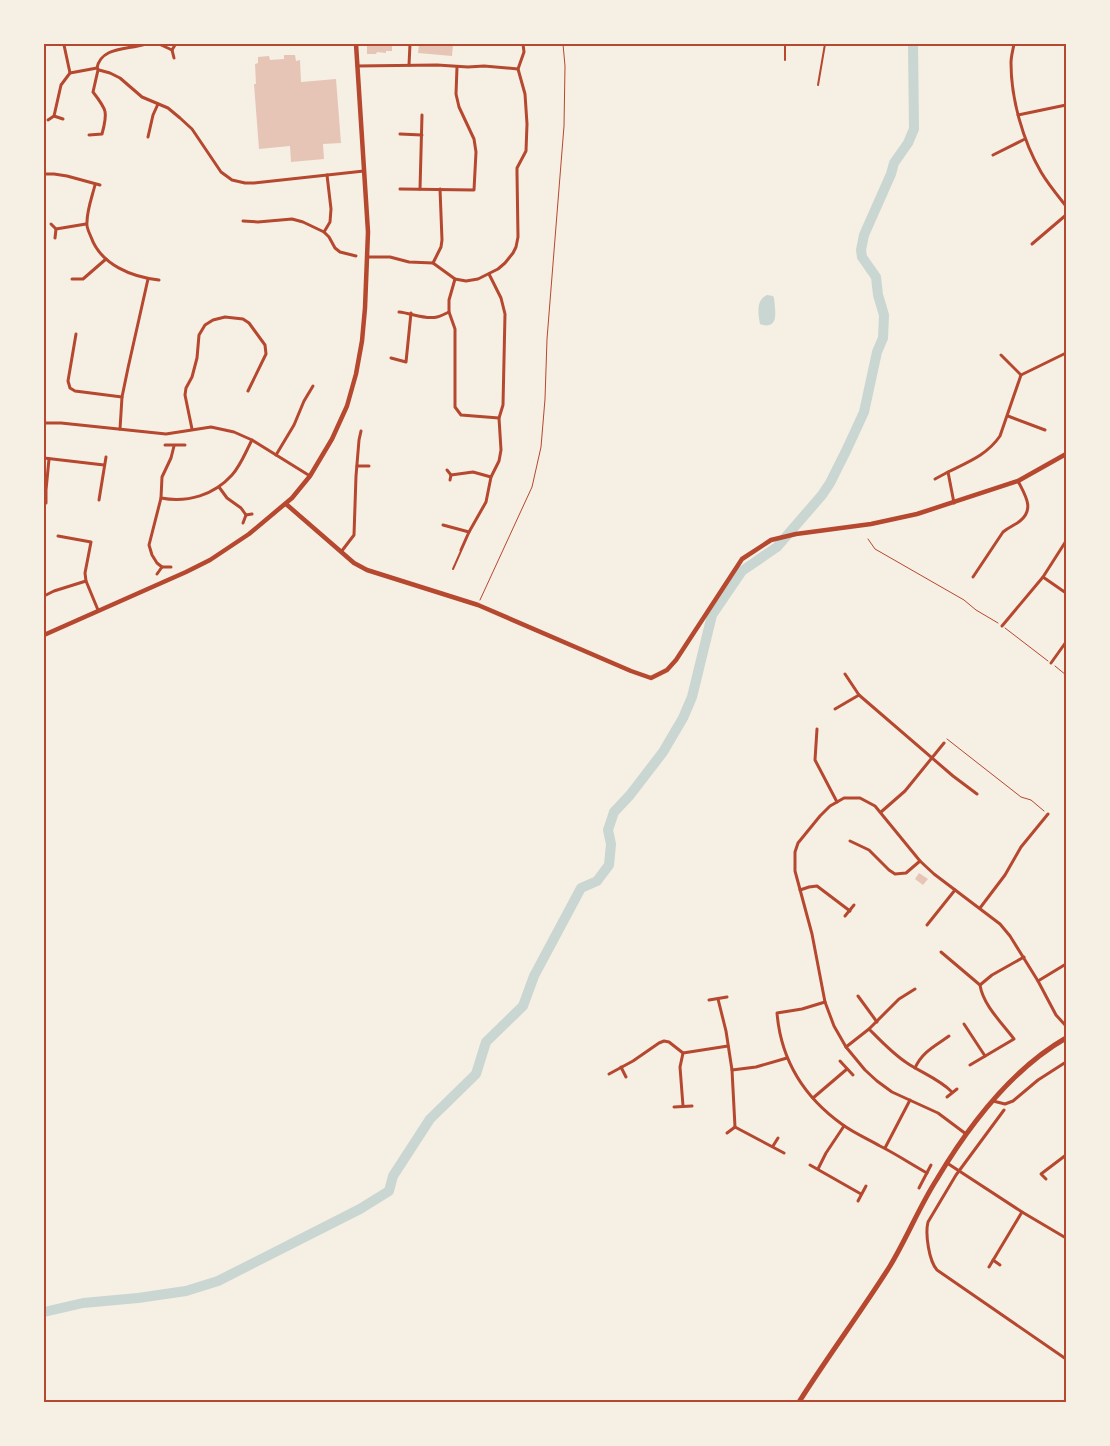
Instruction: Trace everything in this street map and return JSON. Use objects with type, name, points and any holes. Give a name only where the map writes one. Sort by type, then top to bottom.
[{"type":"main road","points":[[799,1402],[891,1264],[936,1181],[967,1134],[993,1101],[1035,1060],[1066,1038]]},
{"type":"street","points":[[89,135],[102,134],[106,118],[103,105],[94,92],[101,58],[107,53],[145,44]]},
{"type":"street","points":[[159,44],[172,50]]},
{"type":"street","points":[[174,58],[172,50],[175,44]]},
{"type":"street","points":[[44,635],[186,572],[210,560],[249,534],[292,498],[310,476],[332,440],[346,406],[356,374],[362,341],[368,257],[356,44]]},
{"type":"street","points":[[409,65],[410,44]]},
{"type":"street","points":[[368,257],[390,257],[409,262],[434,263],[455,279],[466,281],[478,280],[501,267],[513,253],[518,237],[517,168],[526,151],[525,94],[518,69],[524,52],[523,44]]},
{"type":"street","points":[[1014,44],[1011,62],[1018,115],[1025,139],[1042,173],[1066,206]]},
{"type":"street","points":[[48,120],[54,116],[61,85],[70,72],[64,45]]},
{"type":"street","points":[[357,66],[484,66],[518,69]]},
{"type":"street","points":[[400,189],[474,190],[476,152],[474,139],[459,107],[456,94],[457,67]]},
{"type":"street","points":[[70,72],[98,69],[115,76],[142,97],[168,108],[192,129],[221,172],[232,180],[245,184],[364,172]]},
{"type":"street","points":[[148,137],[152,115],[159,104]]},
{"type":"street","points":[[1018,115],[1066,105]]},
{"type":"street","points":[[420,189],[422,115]]},
{"type":"street","points":[[54,116],[63,119]]},
{"type":"street","points":[[400,134],[422,135]]},
{"type":"street","points":[[993,155],[1025,139]]},
{"type":"street","points":[[44,174],[67,176],[100,185]]},
{"type":"street","points":[[324,232],[330,222],[331,209],[326,175]]},
{"type":"street","points":[[95,185],[86,224],[93,242],[106,259],[123,271],[148,279],[159,280]]},
{"type":"street","points":[[434,263],[442,240],[440,189]]},
{"type":"street","points":[[1032,244],[1066,215]]},
{"type":"street","points":[[243,221],[258,222],[292,219],[303,222],[329,236],[335,248],[340,252],[356,256]]},
{"type":"street","points":[[51,224],[56,229]]},
{"type":"street","points":[[56,229],[86,224]]},
{"type":"street","points":[[55,238],[56,229]]},
{"type":"street","points":[[72,279],[83,279],[106,259]]},
{"type":"street","points":[[461,550],[468,532],[486,502],[491,477],[499,461],[501,450],[499,418],[503,405],[505,314],[501,298],[489,274]]},
{"type":"street","points":[[120,429],[122,397],[148,279]]},
{"type":"street","points":[[455,279],[449,300],[449,312],[455,329],[455,407],[461,415],[499,418]]},
{"type":"street","points":[[399,312],[426,318],[437,317],[449,312]]},
{"type":"street","points":[[391,358],[406,362],[410,314]]},
{"type":"street","points":[[192,429],[185,395],[186,388],[192,377],[197,358],[199,335],[205,325],[213,320],[225,317],[244,319],[265,345],[266,354],[248,391]]},
{"type":"street","points":[[76,334],[68,381],[70,388],[75,391],[122,397]]},
{"type":"street","points":[[935,479],[986,452],[1000,436],[1021,375],[1066,353]]},
{"type":"street","points":[[1001,355],[1021,375]]},
{"type":"street","points":[[276,456],[313,386]]},
{"type":"street","points":[[1008,416],[1045,430]]},
{"type":"street","points":[[44,423],[61,423],[166,434],[211,427],[234,432],[252,440],[310,476]]},
{"type":"street","points":[[340,552],[354,535],[357,466],[361,431]]},
{"type":"street","points":[[161,498],[186,500],[219,488],[234,473],[252,440]]},
{"type":"street","points":[[164,445],[185,445]]},
{"type":"street","points":[[171,567],[162,567],[157,563],[149,545],[161,498],[162,477],[171,458],[174,446]]},
{"type":"street","points":[[286,504],[340,552],[367,570],[478,605],[651,678],[667,670],[676,660],[742,559],[771,540],[796,534],[870,524],[918,514],[1018,481],[1066,454]]},
{"type":"street","points":[[99,500],[106,457]]},
{"type":"street","points":[[44,458],[104,465]]},
{"type":"street","points":[[46,503],[50,459]]},
{"type":"street","points":[[357,466],[369,466]]},
{"type":"street","points":[[447,470],[450,480]]},
{"type":"street","points":[[450,475],[473,472],[491,477]]},
{"type":"street","points":[[948,472],[954,503]]},
{"type":"street","points":[[973,577],[1003,532],[1021,520],[1028,511],[1028,503],[1018,481]]},
{"type":"street","points":[[219,488],[226,498],[241,508],[246,515]]},
{"type":"street","points":[[246,515],[252,514]]},
{"type":"street","points":[[243,523],[246,515]]},
{"type":"street","points":[[443,525],[468,532]]},
{"type":"street","points":[[58,536],[91,542],[85,573],[86,581],[98,610]]},
{"type":"street","points":[[1002,626],[1043,577],[1066,541]]},
{"type":"street","points":[[157,574],[162,567]]},
{"type":"street","points":[[1043,577],[1066,593]]},
{"type":"street","points":[[44,596],[86,581]]},
{"type":"street","points":[[1051,663],[1066,642]]},
{"type":"street","points":[[844,674],[859,695],[977,794]]},
{"type":"street","points":[[835,709],[859,695]]},
{"type":"street","points":[[817,729],[815,760],[837,802]]},
{"type":"street","points":[[881,812],[906,791],[946,741]]},
{"type":"street","points":[[967,1134],[938,1113],[892,1092],[877,1081],[846,1047],[834,1026],[824,1002],[812,934],[795,871],[795,852],[798,843],[820,816],[830,806],[844,798],[860,798],[875,806],[920,861],[1000,924],[1024,957],[1056,1015],[1066,1026]]},
{"type":"street","points":[[980,908],[1005,875],[1021,847],[1048,814]]},
{"type":"street","points":[[850,842],[869,850],[895,874],[906,873],[920,861]]},
{"type":"street","points":[[800,890],[808,886],[817,886],[850,911]]},
{"type":"street","points":[[928,925],[955,890]]},
{"type":"street","points":[[845,916],[854,905]]},
{"type":"street","points":[[941,952],[980,985],[981,993],[1000,1023],[1014,1039],[970,1065]]},
{"type":"street","points":[[980,985],[992,975],[1024,957]]},
{"type":"street","points":[[1038,981],[1066,964]]},
{"type":"street","points":[[905,987],[909,992]]},
{"type":"street","points":[[846,1047],[877,1022],[900,999],[915,989]]},
{"type":"street","points":[[858,996],[877,1022]]},
{"type":"street","points":[[709,1000],[727,997]]},
{"type":"street","points":[[718,999],[732,1070],[735,1127]]},
{"type":"street","points":[[824,1002],[777,1014],[786,1058],[801,1084],[824,1110],[844,1126],[927,1173]]},
{"type":"street","points":[[856,1005],[861,1002]]},
{"type":"street","points":[[964,1024],[985,1056]]},
{"type":"street","points":[[869,1029],[905,1062],[941,1082],[952,1092]]},
{"type":"street","points":[[915,1068],[923,1054],[950,1036]]},
{"type":"street","points":[[610,1074],[664,1041],[670,1042],[684,1053],[728,1046]]},
{"type":"street","points":[[942,1041],[946,1047]]},
{"type":"street","points":[[683,1106],[680,1067],[684,1053]]},
{"type":"street","points":[[732,1070],[756,1067],[786,1058]]},
{"type":"street","points":[[840,1061],[853,1075]]},
{"type":"street","points":[[993,1101],[1005,1104],[1013,1101],[1038,1080],[1066,1062]]},
{"type":"street","points":[[621,1067],[626,1077]]},
{"type":"street","points":[[813,1098],[847,1069]]},
{"type":"street","points":[[947,1097],[957,1089]]},
{"type":"street","points":[[885,1148],[910,1100]]},
{"type":"street","points":[[674,1107],[692,1106]]},
{"type":"street","points":[[1004,1110],[960,1170],[928,1222],[926,1228],[932,1263],[934,1267],[1066,1359]]},
{"type":"street","points":[[818,1169],[844,1126]]},
{"type":"street","points":[[727,1133],[735,1127]]},
{"type":"street","points":[[735,1127],[784,1153]]},
{"type":"street","points":[[773,1146],[778,1138]]},
{"type":"street","points":[[1046,1179],[1041,1174],[1066,1155]]},
{"type":"street","points":[[948,1163],[1022,1212],[1066,1238]]},
{"type":"street","points":[[918,1188],[931,1165]]},
{"type":"street","points":[[810,1166],[862,1194]]},
{"type":"street","points":[[858,1201],[866,1186]]},
{"type":"street","points":[[989,1267],[1022,1212]]},
{"type":"street","points":[[993,1260],[1000,1265]]},
{"type":"lane","points":[[785,44],[785,60]]},
{"type":"lane","points":[[818,85],[825,44]]},
{"type":"lane","points":[[453,569],[461,550]]},
{"type":"path","points":[[478,605],[532,487],[541,447],[547,339],[564,126],[565,66],[563,44]]},
{"type":"path","points":[[868,539],[875,549],[964,600],[1002,626],[1066,675]]},
{"type":"path","points":[[946,741],[1048,814]]},
{"type":"shaded area","points":[[767,295],[774,298],[775,318],[771,325],[760,324],[758,311],[759,303]]},
{"type":"building","points":[[367,44],[392,44],[392,51],[367,54]]},
{"type":"building","points":[[419,44],[453,45],[452,56],[418,53]]},
{"type":"building","points":[[284,55],[295,55],[296,61],[300,60],[301,82],[336,79],[341,143],[323,144],[324,159],[291,162],[290,146],[259,149],[254,84],[256,84],[255,64],[258,63],[258,57],[269,56],[270,60],[284,59]]},
{"type":"building","points":[[919,873],[928,879],[923,885],[915,879]]},
{"type":"waterway","points":[[44,1312],[83,1303],[186,1291],[218,1281],[360,1209],[389,1191],[393,1176],[430,1119],[476,1074],[486,1042],[523,1006],[534,976],[581,888],[597,881],[609,865],[611,844],[608,830],[614,812],[630,795],[663,752],[683,718],[692,697],[712,615],[742,571],[777,547],[822,495],[830,483],[864,412],[877,352],[883,338],[884,315],[878,295],[876,277],[862,257],[861,250],[864,235],[894,163],[908,143],[914,129],[913,44]]}]
